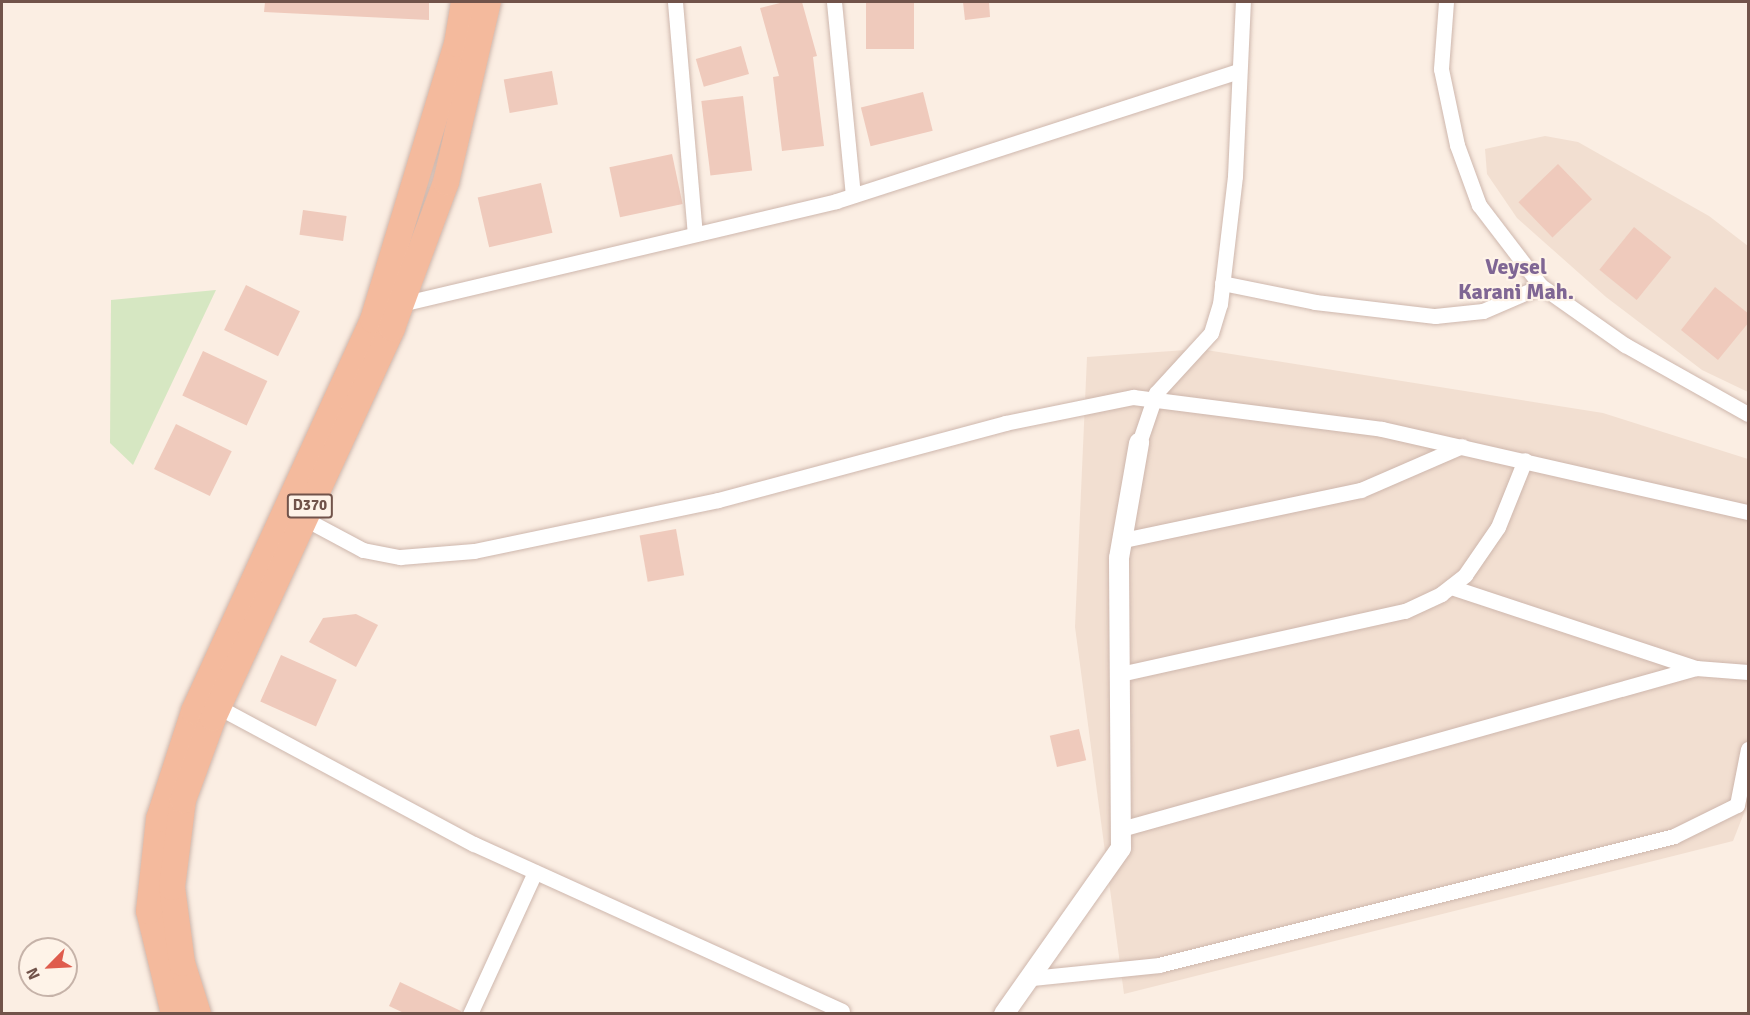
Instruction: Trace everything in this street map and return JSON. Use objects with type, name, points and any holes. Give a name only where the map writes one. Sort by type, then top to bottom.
[{"type":"highway","name":"D370","points":[[174,1014],[149,911],[159,819],[194,711],[373,320],[457,44],[464,2]]},
{"type":"highway","name":"D370","points":[[198,1014],[182,963],[172,887],[183,800],[218,707],[401,304],[446,182],[488,2]]},
{"type":"street","points":[[675,2],[695,233]]},
{"type":"street","points":[[834,2],[853,195]]},
{"type":"street","points":[[1004,1014],[1032,978],[1121,848],[1120,674],[1123,540],[1139,443],[1153,403],[1211,333],[1222,283],[1235,176],[1238,71],[1243,2]]},
{"type":"street","points":[[1446,2],[1441,69],[1457,145],[1479,205],[1541,286],[1625,345],[1749,414]]},
{"type":"street","points":[[401,304],[853,195],[1238,71]]},
{"type":"street","points":[[1222,283],[1315,302],[1435,316],[1483,311],[1541,286]]},
{"type":"street","points":[[305,519],[363,550],[400,557],[474,551],[718,500],[1005,423],[1133,397],[1153,403],[1382,429],[1749,513]]},
{"type":"street","points":[[1123,540],[1361,490],[1462,447]]},
{"type":"street","points":[[1120,674],[1405,611],[1451,587],[1498,527],[1525,460]]},
{"type":"street","points":[[1451,587],[1696,668],[1749,672]]},
{"type":"street","points":[[1121,829],[1696,668]]},
{"type":"street","points":[[218,707],[535,872],[842,1011]]},
{"type":"street","points":[[1032,978],[1159,965],[1674,836],[1737,805],[1749,749]]},
{"type":"street","points":[[470,1014],[535,872]]},
{"type":"shaded area","points":[[1545,136],[1578,142],[1709,216],[1748,246],[1748,392],[1702,370],[1606,297],[1517,218],[1487,174],[1485,149]]},
{"type":"shaded area","points":[[1200,349],[1603,413],[1748,459],[1748,803],[1733,841],[1124,994],[1075,627],[1087,357]]},
{"type":"green space","points":[[216,290],[133,465],[110,443],[111,300]]},
{"type":"building","points":[[265,2],[429,2],[429,20],[264,12]]},
{"type":"building","points":[[784,2],[802,2],[817,56],[813,57],[824,146],[782,151],[773,77],[779,76],[760,8]]},
{"type":"building","points":[[866,2],[914,2],[914,49],[866,49]]},
{"type":"building","points":[[963,2],[989,2],[990,17],[965,20]]},
{"type":"building","points":[[741,46],[749,74],[704,87],[696,59]]},
{"type":"building","points":[[552,71],[558,104],[510,113],[504,80]]},
{"type":"building","points":[[923,92],[933,131],[871,146],[861,107]]},
{"type":"building","points":[[743,96],[752,170],[710,176],[701,101]]},
{"type":"building","points":[[672,154],[683,204],[620,217],[609,167]]},
{"type":"building","points":[[1558,164],[1592,199],[1552,237],[1518,202]]},
{"type":"building","points":[[541,183],[552,233],[489,247],[478,198]]},
{"type":"building","points":[[303,210],[347,216],[343,241],[300,235]]},
{"type":"building","points":[[1634,227],[1671,257],[1637,300],[1599,270]]},
{"type":"building","points":[[246,285],[300,311],[278,356],[224,330]]},
{"type":"building","points":[[1715,287],[1749,314],[1749,322],[1718,360],[1681,330]]},
{"type":"building","points":[[203,351],[267,381],[247,425],[182,395]]},
{"type":"building","points":[[176,424],[232,451],[210,496],[154,469]]},
{"type":"building","points":[[676,529],[684,575],[648,582],[640,535]]},
{"type":"building","points":[[356,614],[378,625],[356,667],[309,642],[323,618]]},
{"type":"building","points":[[281,655],[337,680],[316,726],[260,702]]},
{"type":"building","points":[[1079,729],[1086,760],[1057,767],[1050,736]]},
{"type":"building","points":[[400,982],[461,1011],[460,1014],[406,1014],[389,1006]]},
{"type":"district","name":"Veysel Karani Mah.","points":[[1516,278]]}]
